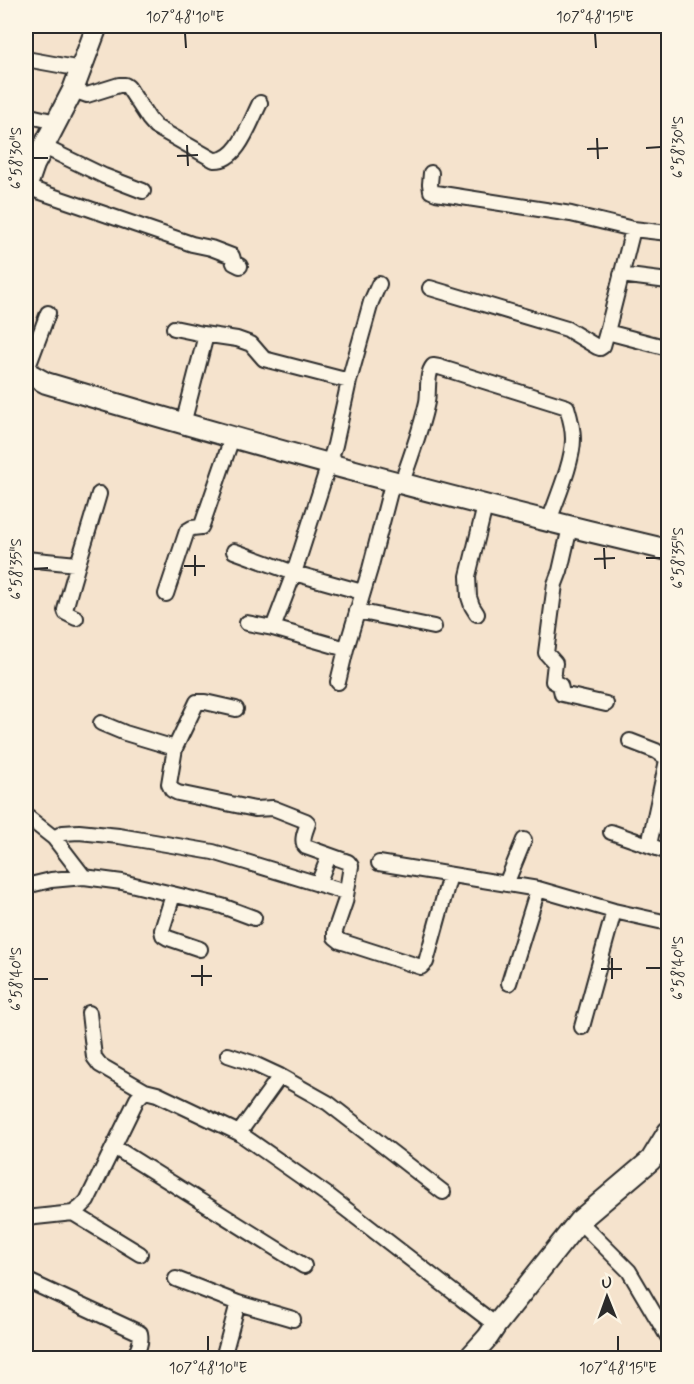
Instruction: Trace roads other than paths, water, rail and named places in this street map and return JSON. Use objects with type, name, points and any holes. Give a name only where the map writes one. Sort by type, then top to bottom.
[{"type":"main road","points":[[26,187],[34,165],[73,90],[97,26]]},
{"type":"main road","points":[[26,372],[46,383],[232,438],[485,506],[669,550]]},
{"type":"main road","points":[[469,1359],[579,1221],[651,1160],[669,1132]]},
{"type":"street","points":[[26,59],[81,69]]},
{"type":"street","points":[[73,90],[87,95],[125,85],[156,127],[218,160],[224,159],[238,147],[260,103]]},
{"type":"street","points":[[26,115],[56,122]]},
{"type":"street","points":[[44,147],[142,192]]},
{"type":"street","points":[[431,173],[431,191],[436,193],[571,214],[633,229],[669,233]]},
{"type":"street","points":[[26,187],[211,248],[232,256],[234,263],[240,266]]},
{"type":"street","points":[[430,288],[567,328],[599,348],[603,346],[607,332],[633,229]]},
{"type":"street","points":[[621,275],[669,281]]},
{"type":"street","points":[[273,628],[294,573],[335,446],[349,381],[371,302],[380,284]]},
{"type":"street","points":[[26,372],[48,313]]},
{"type":"street","points":[[174,328],[237,339],[251,344],[264,359],[349,381]]},
{"type":"street","points":[[607,332],[669,348]]},
{"type":"street","points":[[183,424],[206,334]]},
{"type":"street","points":[[338,682],[362,592],[397,481],[423,424],[430,369],[433,366],[567,407],[572,426],[571,454],[549,521]]},
{"type":"street","points":[[166,594],[187,531],[202,525],[232,438]]},
{"type":"street","points":[[76,618],[65,610],[99,494]]},
{"type":"street","points":[[477,614],[469,597],[468,576],[485,506]]},
{"type":"street","points":[[570,527],[555,584],[546,653],[555,663],[553,681],[560,685],[561,693],[606,704]]},
{"type":"street","points":[[234,551],[294,573],[362,592]]},
{"type":"street","points":[[26,559],[77,564]]},
{"type":"street","points":[[357,611],[434,627]]},
{"type":"street","points":[[247,623],[346,649]]},
{"type":"street","points":[[236,709],[197,702],[175,748],[169,784],[172,790],[178,793],[255,809],[273,808],[306,821],[308,823],[303,841],[306,848],[348,862],[351,866],[345,902],[335,932],[335,937],[340,941],[421,967],[426,962],[450,875]]},
{"type":"street","points":[[101,723],[175,748]]},
{"type":"street","points":[[630,741],[656,751],[669,760],[649,845]]},
{"type":"street","points":[[26,816],[54,838],[84,877]]},
{"type":"street","points":[[54,838],[63,833],[79,832],[119,836],[213,852],[345,892]]},
{"type":"street","points":[[611,832],[669,852]]},
{"type":"street","points":[[506,884],[524,840]]},
{"type":"street","points":[[318,885],[329,856]]},
{"type":"street","points":[[379,863],[538,889],[614,911],[669,923]]},
{"type":"street","points":[[26,886],[51,880],[84,877],[122,882],[222,906],[254,918]]},
{"type":"street","points":[[509,983],[538,889]]},
{"type":"street","points":[[173,895],[162,930],[163,935],[200,950]]},
{"type":"street","points":[[582,1027],[614,911]]},
{"type":"street","points":[[89,1012],[94,1057],[100,1065],[145,1091],[157,1094],[239,1133],[329,1196],[496,1325]]},
{"type":"street","points":[[228,1055],[280,1076],[328,1103],[443,1192]]},
{"type":"street","points":[[239,1133],[280,1076]]},
{"type":"street","points":[[26,1218],[73,1213],[87,1201],[137,1099],[145,1091]]},
{"type":"street","points":[[114,1147],[304,1266]]},
{"type":"street","points":[[73,1213],[140,1254]]},
{"type":"street","points":[[579,1221],[629,1271],[669,1337]]},
{"type":"street","points":[[176,1279],[238,1303],[293,1319]]},
{"type":"street","points":[[26,1280],[140,1333],[140,1346],[133,1359]]},
{"type":"street","points":[[223,1359],[238,1303]]}]
